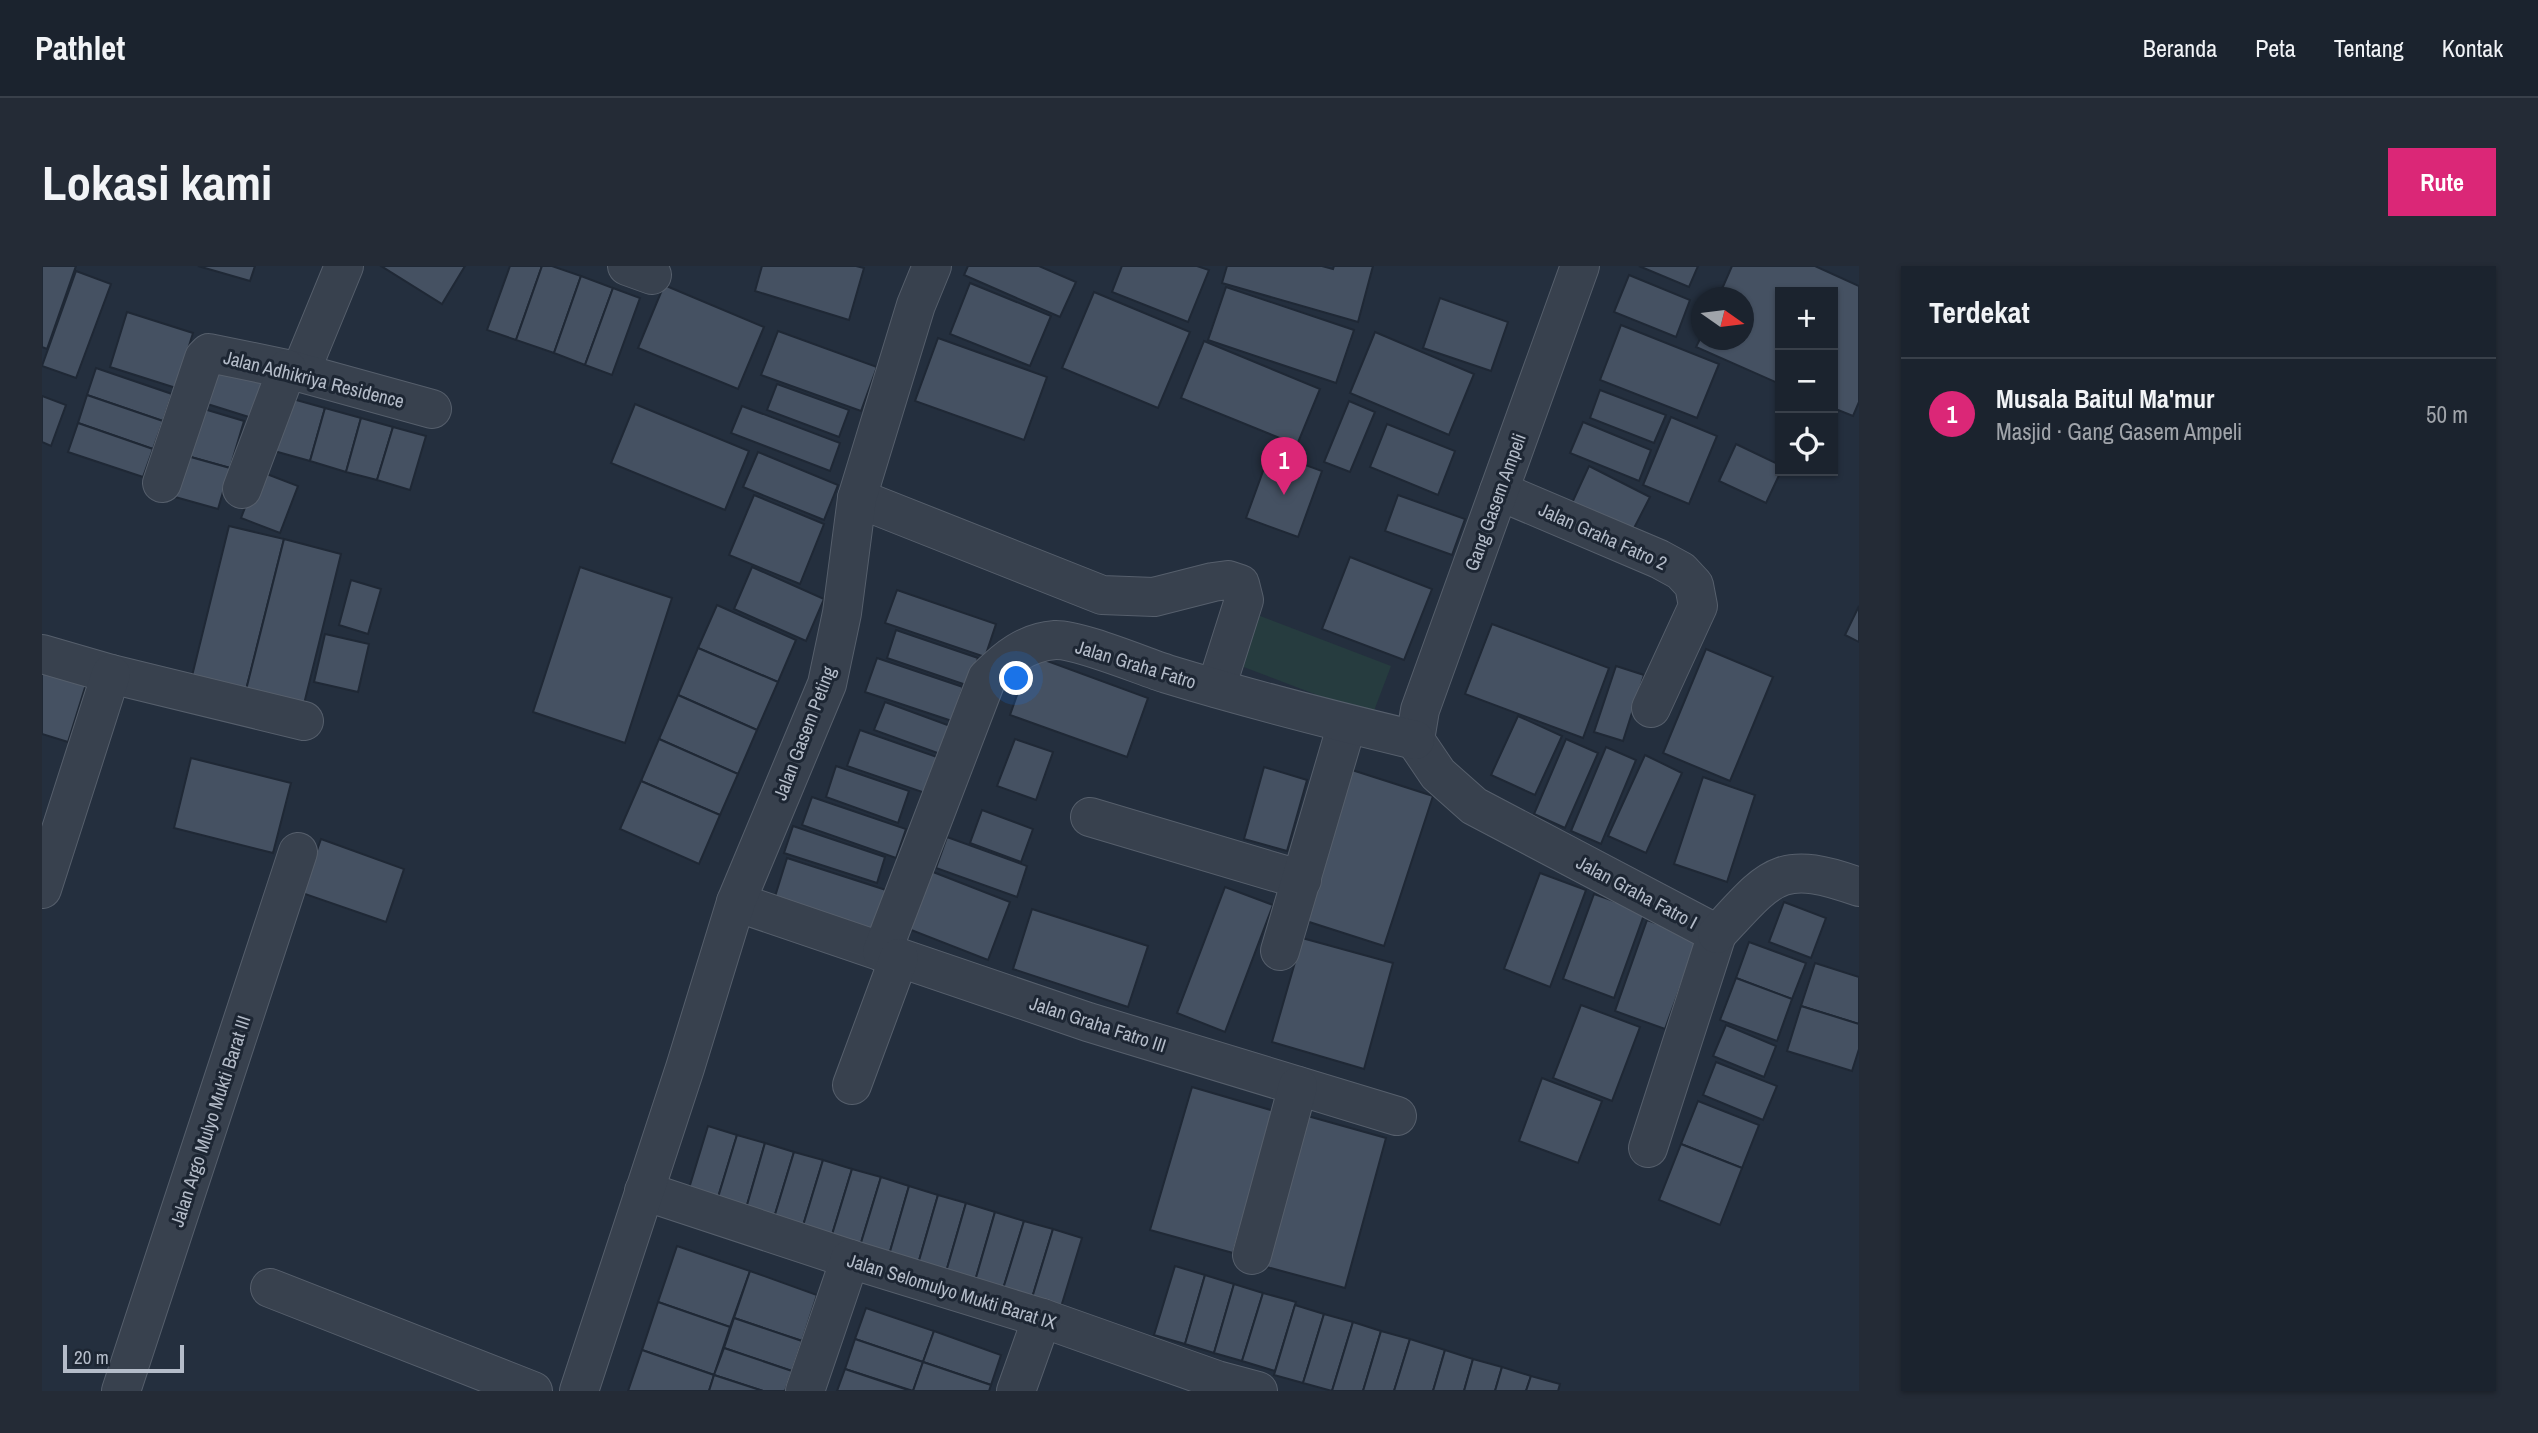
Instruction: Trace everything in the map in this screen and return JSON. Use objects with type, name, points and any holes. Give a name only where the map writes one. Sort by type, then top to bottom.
[{"type":"street","points":[[242,489],[344,266]]},
{"type":"street","name":"Jalan Gasem Peting","points":[[579,1391],[736,902],[827,684],[842,612],[857,498],[916,305],[932,266]]},
{"type":"street","name":"Gang Gasem Ampeli","points":[[1415,740],[1420,710],[1580,266]]},
{"type":"street","name":"Jalan Adhikriya Residence","points":[[162,483],[206,355],[213,353],[294,371],[432,409]]},
{"type":"street","name":"Jalan Graha Fatro 2","points":[[1499,491],[1658,559],[1681,571],[1694,585],[1698,606],[1651,708]]},
{"type":"street","points":[[857,498],[1102,595],[1154,597],[1213,582],[1228,580],[1240,584],[1244,600],[1216,688]]},
{"type":"street","name":"Jalan Graha Fatro","points":[[891,955],[987,678],[1008,656],[1028,647],[1056,640],[1079,645],[1216,688],[1415,740]]},
{"type":"street","points":[[42,654],[111,674],[304,721]]},
{"type":"street","points":[[42,889],[111,674]]},
{"type":"street","points":[[1280,951],[1347,724]]},
{"type":"street","name":"Jalan Graha Fatro I","points":[[1415,740],[1438,774],[1475,806],[1717,934],[1648,1148]]},
{"type":"street","points":[[1090,817],[1302,880]]},
{"type":"street","name":"Jalan Argo Mulyo Mukti Barat III","points":[[121,1391],[298,852]]},
{"type":"street","points":[[1717,934],[1752,897],[1776,877],[1795,872],[1820,873],[1859,887]]},
{"type":"street","name":"Jalan Graha Fatro III","points":[[736,902],[1088,1022],[1397,1116]]},
{"type":"street","points":[[852,1085],[891,955]]},
{"type":"street","points":[[1252,1255],[1298,1086]]},
{"type":"street","name":"Jalan Selomulyo Mukti Barat IX","points":[[644,1191],[850,1259],[1042,1318],[1215,1385],[1258,1391]]},
{"type":"street","points":[[805,1391],[850,1259]]},
{"type":"street","points":[[270,1288],[533,1391]]},
{"type":"street","points":[[1016,1391],[1042,1318]]},
{"type":"green space","points":[[1255,614],[1391,666],[1372,716],[1236,664]]},
{"type":"building","points":[[42,266],[76,266],[47,349],[42,347]]},
{"type":"building","points":[[198,266],[255,266],[250,281]]},
{"type":"building","points":[[381,266],[465,266],[442,304]]},
{"type":"building","points":[[510,266],[542,266],[516,340],[487,330]]},
{"type":"building","points":[[542,266],[552,266],[581,276],[554,353],[516,340]]},
{"type":"building","points":[[762,266],[864,268],[849,320],[755,291]]},
{"type":"building","points":[[968,266],[1039,266],[1076,282],[1060,317],[964,275]]},
{"type":"building","points":[[1122,266],[1197,266],[1209,270],[1188,322],[1112,292]]},
{"type":"building","points":[[1227,266],[1322,266],[1333,269],[1334,266],[1373,266],[1358,322],[1222,283]]},
{"type":"building","points":[[1639,266],[1698,266],[1689,287]]},
{"type":"building","points":[[1732,266],[1815,266],[1859,286],[1859,402],[1853,416],[1838,410],[1838,287],[1775,287],[1775,382],[1703,350],[1754,350],[1754,287],[1723,287]]},
{"type":"building","points":[[76,271],[111,284],[76,378],[42,366]]},
{"type":"building","points":[[1629,275],[1690,300],[1676,337],[1614,312]]},
{"type":"building","points":[[581,276],[613,288],[585,365],[554,353]]},
{"type":"building","points":[[970,283],[1051,316],[1030,366],[950,334]]},
{"type":"building","points":[[664,285],[764,327],[738,389],[638,348]]},
{"type":"building","points":[[1226,287],[1354,330],[1336,383],[1208,340]]},
{"type":"building","points":[[613,288],[640,298],[612,375],[585,365]]},
{"type":"building","points":[[1094,292],[1190,332],[1158,408],[1062,368]]},
{"type":"building","points":[[1440,298],[1508,322],[1491,371],[1423,348]]},
{"type":"building","points":[[127,312],[193,333],[176,388],[110,367]]},
{"type":"building","points":[[1621,325],[1719,364],[1697,418],[1600,380]]},
{"type":"building","points":[[778,331],[877,367],[861,411],[761,375]]},
{"type":"building","points":[[1375,332],[1474,374],[1449,435],[1350,393]]},
{"type":"building","points":[[938,338],[1047,377],[1024,440],[915,401]]},
{"type":"building","points":[[1204,341],[1320,389],[1297,445],[1181,398]]},
{"type":"building","points":[[215,357],[266,372],[252,418],[201,402]]},
{"type":"building","points":[[96,368],[172,394],[163,421],[87,395]]},
{"type":"building","points":[[777,384],[849,410],[839,437],[767,410]]},
{"type":"building","points":[[1600,390],[1666,415],[1654,443],[1590,418]]},
{"type":"building","points":[[87,395],[163,421],[153,449],[78,423]]},
{"type":"building","points":[[42,396],[66,405],[51,446],[42,442]]},
{"type":"building","points":[[282,396],[325,408],[310,461],[267,449]]},
{"type":"building","points":[[1349,401],[1375,412],[1350,472],[1324,462]]},
{"type":"building","points":[[635,404],[749,451],[725,510],[611,463]]},
{"type":"building","points":[[194,406],[244,421],[230,468],[180,454]]},
{"type":"building","points":[[742,406],[840,443],[830,471],[731,433]]},
{"type":"building","points":[[325,408],[361,418],[346,472],[310,461]]},
{"type":"building","points":[[1671,417],[1717,436],[1689,504],[1643,485]]},
{"type":"building","points":[[361,418],[393,427],[377,480],[346,472]]},
{"type":"building","points":[[1583,422],[1651,450],[1639,481],[1570,453]]},
{"type":"building","points":[[78,423],[153,449],[143,477],[68,452]]},
{"type":"building","points":[[1387,424],[1455,451],[1438,495],[1370,467]]},
{"type":"building","points":[[393,427],[426,436],[410,490],[377,480]]},
{"type":"building","points":[[1736,444],[1775,463],[1775,476],[1779,476],[1766,503],[1719,481]]},
{"type":"building","points":[[758,452],[838,485],[824,520],[743,487]]},
{"type":"building","points":[[1270,452],[1322,471],[1298,537],[1246,518]]},
{"type":"building","points":[[180,454],[230,468],[218,509],[168,495]]},
{"type":"building","points":[[1589,466],[1650,497],[1632,532],[1572,503]]},
{"type":"building","points":[[259,471],[298,486],[280,533],[241,518]]},
{"type":"building","points":[[754,495],[824,524],[800,584],[729,555]]},
{"type":"building","points":[[1398,495],[1465,519],[1452,555],[1385,531]]},
{"type":"building","points":[[229,526],[284,539],[246,690],[192,676]]},
{"type":"building","points":[[284,539],[341,554],[304,704],[246,690]]},
{"type":"building","points":[[1350,557],[1432,589],[1404,660],[1322,629]]},
{"type":"building","points":[[580,567],[672,598],[625,743],[533,712]]},
{"type":"building","points":[[752,567],[824,599],[806,641],[734,609]]},
{"type":"building","points":[[351,580],[381,589],[368,634],[339,625]]},
{"type":"building","points":[[897,590],[996,624],[985,657],[885,623]]},
{"type":"building","points":[[717,605],[796,640],[778,682],[698,648]]},
{"type":"building","points":[[1859,606],[1859,642],[1845,635]]},
{"type":"building","points":[[1492,624],[1609,668],[1583,738],[1465,694]]},
{"type":"building","points":[[896,630],[978,658],[969,686],[887,658]]},
{"type":"building","points":[[325,634],[369,644],[358,692],[314,682]]},
{"type":"building","points":[[698,648],[778,682],[757,730],[678,695]]},
{"type":"building","points":[[1706,649],[1773,677],[1730,781],[1663,753]]},
{"type":"building","points":[[1031,655],[1148,698],[1127,757],[1010,715]]},
{"type":"building","points":[[877,658],[963,687],[952,721],[865,692]]},
{"type":"building","points":[[42,666],[87,681],[68,742],[42,734]]},
{"type":"building","points":[[1616,666],[1644,675],[1623,741],[1594,732]]},
{"type":"building","points":[[678,695],[757,730],[738,774],[659,739]]},
{"type":"building","points":[[885,702],[953,727],[943,755],[874,730]]},
{"type":"building","points":[[1518,716],[1562,736],[1535,795],[1491,775]]},
{"type":"building","points":[[860,730],[937,757],[925,793],[847,766]]},
{"type":"building","points":[[659,739],[738,774],[720,815],[641,781]]},
{"type":"building","points":[[1015,739],[1053,752],[1036,800],[997,786]]},
{"type":"building","points":[[1566,739],[1598,753],[1565,828],[1534,814]]},
{"type":"building","points":[[1606,747],[1636,760],[1601,844],[1571,831]]},
{"type":"building","points":[[1645,755],[1682,773],[1646,853],[1608,836]]},
{"type":"building","points":[[191,758],[291,783],[273,853],[174,828]]},
{"type":"building","points":[[836,766],[909,791],[898,823],[826,797]]},
{"type":"building","points":[[1264,767],[1307,780],[1287,851],[1244,839]]},
{"type":"building","points":[[1352,770],[1433,796],[1384,946],[1303,920]]},
{"type":"building","points":[[1703,777],[1755,795],[1727,882],[1674,864]]},
{"type":"building","points":[[641,781],[720,815],[699,864],[620,829]]},
{"type":"building","points":[[812,797],[906,829],[896,858],[802,825]]},
{"type":"building","points":[[982,810],[1033,829],[1021,862],[970,843]]},
{"type":"building","points":[[793,826],[885,857],[877,883],[784,853]]},
{"type":"building","points":[[947,837],[1027,866],[1017,897],[936,868]]},
{"type":"building","points":[[321,839],[404,869],[386,922],[302,893]]},
{"type":"building","points":[[787,858],[886,890],[871,936],[773,903]]},
{"type":"building","points":[[928,870],[1010,902],[988,960],[906,928]]},
{"type":"building","points":[[1540,873],[1586,890],[1550,987],[1504,969]]},
{"type":"building","points":[[1225,887],[1273,905],[1225,1032],[1177,1013]]},
{"type":"building","points":[[1594,894],[1645,912],[1614,998],[1563,979]]},
{"type":"building","points":[[1784,902],[1826,918],[1811,958],[1769,942]]},
{"type":"building","points":[[1032,909],[1148,946],[1128,1007],[1013,969]]},
{"type":"building","points":[[1647,920],[1698,938],[1665,1029],[1615,1011]]},
{"type":"building","points":[[1302,938],[1393,963],[1364,1069],[1272,1042]]},
{"type":"building","points":[[1749,942],[1806,963],[1792,999],[1736,978]]},
{"type":"building","points":[[1815,963],[1859,977],[1859,1024],[1801,1006]]},
{"type":"building","points":[[1736,978],[1792,999],[1777,1041],[1720,1020]]},
{"type":"building","points":[[1581,1005],[1640,1027],[1612,1101],[1553,1078]]},
{"type":"building","points":[[1801,1006],[1859,1024],[1859,1049],[1852,1071],[1787,1051]]},
{"type":"building","points":[[1726,1025],[1776,1046],[1764,1077],[1713,1056]]},
{"type":"building","points":[[1716,1062],[1777,1086],[1763,1120],[1703,1095]]},
{"type":"building","points":[[1542,1078],[1602,1101],[1578,1163],[1519,1141]]},
{"type":"building","points":[[1192,1087],[1274,1111],[1233,1253],[1150,1230]]},
{"type":"building","points":[[1698,1101],[1759,1125],[1742,1168],[1681,1144]]},
{"type":"building","points":[[1304,1115],[1386,1138],[1345,1288],[1263,1266]]},
{"type":"building","points":[[708,1126],[737,1135],[716,1204],[687,1195]]},
{"type":"building","points":[[737,1135],[765,1143],[745,1212],[716,1204]]},
{"type":"building","points":[[765,1143],[794,1152],[773,1221],[745,1212]]},
{"type":"building","points":[[1681,1144],[1742,1168],[1720,1225],[1659,1200]]},
{"type":"building","points":[[794,1152],[823,1160],[802,1229],[773,1221]]},
{"type":"building","points":[[823,1160],[852,1169],[831,1238],[802,1229]]},
{"type":"building","points":[[852,1169],[881,1177],[860,1246],[831,1238]]},
{"type":"building","points":[[881,1177],[909,1186],[889,1255],[860,1246]]},
{"type":"building","points":[[909,1186],[938,1195],[918,1264],[889,1255]]},
{"type":"building","points":[[938,1195],[966,1203],[946,1272],[918,1264]]},
{"type":"building","points":[[966,1203],[995,1212],[975,1281],[946,1272]]},
{"type":"building","points":[[995,1212],[1024,1221],[1003,1289],[975,1281]]},
{"type":"building","points":[[1024,1221],[1053,1229],[1032,1298],[1003,1289]]},
{"type":"building","points":[[1053,1229],[1082,1238],[1061,1307],[1032,1298]]},
{"type":"building","points":[[677,1246],[750,1271],[730,1327],[658,1302]]},
{"type":"building","points":[[1175,1266],[1205,1275],[1185,1344],[1154,1335]]},
{"type":"building","points":[[750,1271],[817,1295],[802,1341],[734,1318]]},
{"type":"building","points":[[1205,1275],[1234,1284],[1214,1353],[1185,1344]]},
{"type":"building","points":[[1234,1284],[1263,1293],[1242,1361],[1214,1353]]},
{"type":"building","points":[[1263,1293],[1296,1302],[1275,1371],[1242,1361]]},
{"type":"building","points":[[658,1302],[730,1327],[714,1375],[642,1350]]},
{"type":"building","points":[[1295,1305],[1324,1314],[1303,1383],[1274,1375]]},
{"type":"building","points":[[866,1308],[934,1331],[923,1362],[855,1339]]},
{"type":"building","points":[[1324,1314],[1353,1322],[1332,1391],[1303,1383]]},
{"type":"building","points":[[734,1318],[802,1341],[792,1371],[724,1348]]},
{"type":"building","points":[[1353,1322],[1381,1331],[1363,1391],[1332,1391]]},
{"type":"building","points":[[934,1331],[1001,1355],[991,1385],[923,1362]]},
{"type":"building","points":[[1381,1331],[1410,1339],[1394,1391],[1363,1391]]},
{"type":"building","points":[[855,1339],[923,1362],[913,1391],[845,1369]]},
{"type":"building","points":[[1410,1339],[1445,1350],[1433,1391],[1394,1391]]},
{"type":"building","points":[[724,1348],[792,1371],[785,1391],[763,1391],[714,1375]]},
{"type":"building","points":[[642,1350],[714,1375],[709,1391],[628,1391]]},
{"type":"building","points":[[1445,1350],[1473,1359],[1464,1391],[1433,1391]]},
{"type":"building","points":[[1473,1359],[1502,1367],[1495,1391],[1464,1391]]},
{"type":"building","points":[[923,1362],[991,1385],[989,1391],[913,1391]]},
{"type":"building","points":[[1502,1367],[1531,1376],[1526,1391],[1495,1391]]},
{"type":"building","points":[[845,1369],[911,1391],[837,1391]]},
{"type":"building","points":[[714,1375],[763,1391],[709,1391]]},
{"type":"building","points":[[1531,1376],[1560,1384],[1558,1391],[1526,1391]]},
{"type":"place","name":"Musala Baitul Ma'mur","points":[[1284,495]]}]
